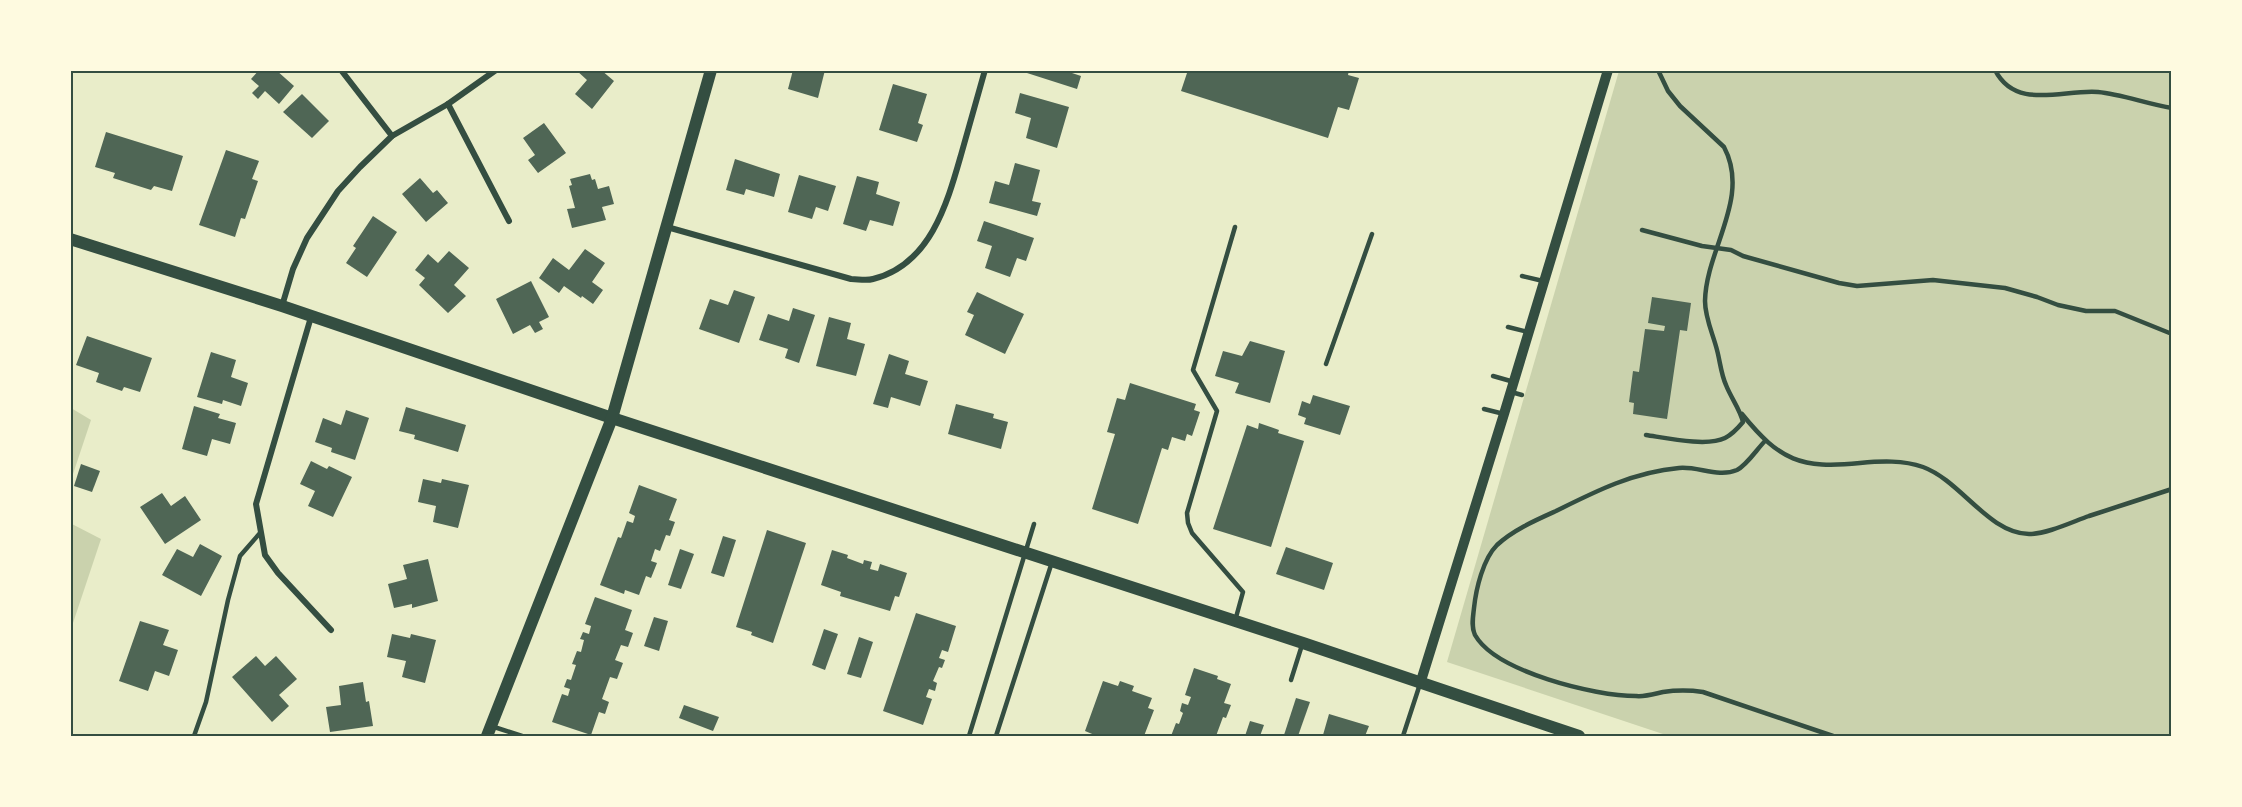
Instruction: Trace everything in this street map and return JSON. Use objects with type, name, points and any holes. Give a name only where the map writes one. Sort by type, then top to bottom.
[{"type":"main road","points":[[489,731],[612,418],[711,70]]},
{"type":"main road","points":[[70,239],[282,306],[612,418],[1303,643],[1579,736]]},
{"type":"street","points":[[341,70],[392,136]]},
{"type":"street","points":[[282,306],[293,269],[307,238],[338,191],[392,136],[448,104],[496,70]]},
{"type":"street","points":[[667,227],[850,279],[871,280],[894,272],[917,252],[937,227],[948,202],[986,70]]},
{"type":"street","points":[[1420,684],[1504,414],[1516,390],[1528,332],[1572,203],[1608,70]]},
{"type":"street","points":[[448,104],[509,221]]},
{"type":"street","points":[[311,317],[256,504],[265,555],[278,573],[331,630]]},
{"type":"lane","points":[[1646,435],[1688,440],[1724,439],[1743,422],[1725,384],[1706,314],[1705,299],[1716,248],[1731,205],[1734,173],[1724,147],[1680,106],[1668,91],[1658,70]]},
{"type":"lane","points":[[1995,70],[2010,88],[2025,94],[2040,96],[2069,92],[2100,92],[2172,108]]},
{"type":"lane","points":[[1234,622],[1243,592],[1192,533],[1187,513],[1217,411],[1193,370],[1235,227]]},
{"type":"lane","points":[[1642,230],[1678,240],[1731,250],[1743,256],[1839,283],[1857,286],[1933,280],[2005,288],[2058,305],[2086,311],[2115,311],[2172,334]]},
{"type":"lane","points":[[1326,364],[1372,234]]},
{"type":"lane","points":[[1522,276],[1544,282]]},
{"type":"lane","points":[[1508,327],[1528,332]]},
{"type":"lane","points":[[1493,376],[1516,390]]},
{"type":"lane","points":[[1484,409],[1504,414]]},
{"type":"lane","points":[[1740,412],[1765,441],[1779,452],[1808,464],[1838,465],[1884,461],[1926,468],[1944,478],[2002,526],[2015,532],[2031,534],[2064,526],[2172,489]]},
{"type":"lane","points":[[1765,441],[1739,469],[1726,473],[1682,467],[1632,477],[1603,487],[1511,535],[1496,546],[1486,565],[1475,603],[1474,633],[1483,646],[1500,658],[1544,678],[1622,696],[1639,697],[1686,690],[1703,692],[1833,736]]},
{"type":"lane","points":[[969,736],[1034,524]]},
{"type":"lane","points":[[194,736],[206,702],[240,556],[260,533]]},
{"type":"lane","points":[[996,736],[1053,562]]},
{"type":"lane","points":[[1291,680],[1303,643]]},
{"type":"lane","points":[[1403,736],[1420,684]]},
{"type":"lane","points":[[489,731],[522,736]]},
{"type":"green space","points":[[1619,71],[2171,71],[2171,736],[1669,736],[1447,662]]},
{"type":"green space","points":[[71,408],[91,420],[71,480]]},
{"type":"green space","points":[[70,523],[101,539],[71,629],[70,629]]},
{"type":"building","points":[[259,70],[276,70],[294,86],[279,104],[265,91],[258,99],[252,93],[259,86],[251,79]]},
{"type":"building","points":[[576,70],[601,70],[614,81],[592,109],[575,94],[587,80]]},
{"type":"building","points":[[793,70],[825,70],[818,98],[788,89]]},
{"type":"building","points":[[1028,70],[1070,70],[1069,72],[1081,76],[1077,89],[1027,73]]},
{"type":"building","points":[[1188,70],[1349,70],[1348,75],[1359,78],[1349,110],[1338,107],[1328,138],[1181,91]]},
{"type":"building","points":[[893,84],[927,94],[918,123],[923,125],[917,142],[879,130]]},
{"type":"building","points":[[1020,93],[1069,107],[1057,148],[1026,138],[1031,118],[1015,113]]},
{"type":"building","points":[[302,94],[329,121],[312,138],[283,112]]},
{"type":"building","points":[[544,123],[566,153],[538,173],[528,160],[535,155],[523,138]]},
{"type":"building","points":[[106,132],[183,156],[172,191],[154,186],[151,190],[113,178],[115,173],[95,167]]},
{"type":"building","points":[[226,150],[259,161],[252,179],[258,181],[245,219],[241,218],[235,237],[199,225]]},
{"type":"building","points":[[735,159],[780,174],[774,197],[746,189],[744,195],[726,190]]},
{"type":"building","points":[[1015,163],[1040,170],[1032,201],[1041,203],[1037,216],[989,203],[995,181],[1009,185]]},
{"type":"building","points":[[590,174],[592,180],[595,179],[598,189],[609,186],[614,204],[602,207],[606,220],[572,228],[567,209],[575,208],[569,186],[572,185],[570,179]]},
{"type":"building","points":[[799,175],[836,186],[828,211],[816,207],[812,219],[788,212]]},
{"type":"building","points":[[857,176],[879,182],[876,194],[900,202],[893,226],[870,220],[866,231],[843,224]]},
{"type":"building","points":[[420,178],[433,193],[437,190],[448,203],[426,222],[402,194]]},
{"type":"building","points":[[373,216],[397,232],[367,277],[346,263],[356,248],[353,246]]},
{"type":"building","points":[[984,221],[1034,238],[1026,261],[1017,258],[1010,277],[985,268],[992,246],[977,241]]},
{"type":"building","points":[[585,249],[605,263],[592,282],[603,290],[593,304],[564,286],[559,293],[539,278],[553,258],[569,270]]},
{"type":"building","points":[[449,251],[469,268],[454,285],[466,296],[448,313],[419,285],[425,278],[415,270],[428,254],[438,263]]},
{"type":"building","points":[[531,281],[549,317],[539,322],[543,329],[535,333],[530,325],[513,334],[496,299]]},
{"type":"building","points":[[734,290],[755,297],[739,343],[699,329],[710,299],[728,305]]},
{"type":"building","points":[[977,292],[1024,314],[1005,354],[965,335],[974,315],[967,312]]},
{"type":"building","points":[[1652,297],[1691,303],[1687,331],[1680,330],[1667,419],[1633,414],[1634,403],[1629,402],[1633,371],[1639,372],[1645,329],[1664,331],[1665,326],[1648,323]]},
{"type":"building","points":[[793,308],[815,315],[799,363],[785,358],[788,349],[759,340],[768,314],[789,321]]},
{"type":"building","points":[[829,317],[851,323],[847,339],[865,344],[856,376],[816,366]]},
{"type":"building","points":[[87,336],[152,358],[140,392],[124,387],[122,391],[96,382],[99,373],[76,365]]},
{"type":"building","points":[[1250,341],[1285,351],[1270,403],[1235,393],[1239,383],[1215,376],[1223,351],[1242,356]]},
{"type":"building","points":[[211,352],[236,360],[231,377],[248,383],[241,406],[223,400],[222,404],[197,397]]},
{"type":"building","points":[[889,354],[909,361],[905,374],[928,381],[920,406],[891,397],[888,408],[873,404]]},
{"type":"building","points":[[1130,383],[1196,404],[1194,410],[1200,412],[1192,436],[1187,434],[1185,441],[1172,437],[1168,450],[1162,448],[1138,524],[1092,509],[1115,434],[1107,432],[1117,398],[1125,400]]},
{"type":"building","points":[[1313,395],[1350,406],[1340,435],[1304,424],[1306,418],[1298,415],[1302,401],[1310,404]]},
{"type":"building","points":[[956,404],[994,414],[993,418],[1008,422],[1001,449],[948,434]]},
{"type":"building","points":[[194,406],[220,414],[218,418],[236,423],[230,444],[212,439],[207,456],[182,449]]},
{"type":"building","points":[[406,407],[466,425],[458,452],[414,439],[415,435],[399,431]]},
{"type":"building","points":[[346,410],[369,418],[355,460],[331,452],[332,448],[315,442],[323,418],[341,425]]},
{"type":"building","points":[[1259,423],[1279,430],[1278,433],[1304,441],[1271,547],[1213,529],[1247,425],[1258,429]]},
{"type":"building","points":[[311,461],[327,469],[329,466],[352,477],[333,517],[308,506],[315,491],[300,484]]},
{"type":"building","points":[[81,464],[100,471],[92,492],[74,486]]},
{"type":"building","points":[[423,479],[441,483],[442,479],[469,485],[458,528],[433,522],[436,506],[418,502]]},
{"type":"building","points":[[639,485],[677,499],[669,520],[675,522],[670,536],[666,535],[660,551],[655,549],[651,561],[657,563],[651,578],[646,576],[639,595],[625,590],[624,594],[600,585],[618,537],[621,538],[627,521],[633,523],[635,516],[629,513]]},
{"type":"building","points":[[162,493],[171,506],[185,496],[201,520],[165,544],[140,507]]},
{"type":"building","points":[[767,530],[806,543],[773,643],[736,627]]},
{"type":"building","points":[[723,536],[736,540],[724,577],[711,573]]},
{"type":"building","points":[[200,544],[222,556],[201,596],[162,575],[177,549],[193,557]]},
{"type":"building","points":[[1286,547],[1333,563],[1324,590],[1276,574]]},
{"type":"building","points":[[680,549],[694,554],[681,589],[668,585]]},
{"type":"building","points":[[832,550],[848,555],[847,558],[863,564],[864,560],[872,562],[870,569],[878,571],[880,564],[907,573],[899,597],[895,596],[890,611],[840,596],[841,592],[821,585]]},
{"type":"building","points":[[428,559],[438,601],[412,608],[412,604],[394,608],[388,584],[407,579],[403,565]]},
{"type":"building","points":[[595,597],[632,610],[625,630],[633,633],[628,647],[621,645],[615,660],[623,663],[617,679],[610,677],[602,699],[609,702],[605,714],[599,712],[591,735],[552,722],[562,694],[568,696],[570,689],[564,687],[567,679],[571,680],[576,665],[572,664],[577,651],[581,652],[584,640],[580,639],[583,632],[589,634],[591,626],[585,624]]},
{"type":"building","points":[[916,613],[956,626],[948,652],[942,650],[939,658],[945,660],[933,681],[937,683],[935,691],[929,689],[926,697],[932,699],[923,725],[883,711]]},
{"type":"building","points":[[654,617],[668,621],[659,651],[644,646]]},
{"type":"building","points":[[140,621],[169,630],[163,645],[178,650],[169,676],[155,671],[148,691],[119,681]]},
{"type":"building","points":[[824,629],[838,634],[825,670],[812,665]]},
{"type":"building","points":[[392,634],[410,638],[411,634],[436,640],[425,683],[402,677],[406,661],[387,657]]},
{"type":"building","points":[[859,637],[873,642],[861,678],[847,674]]},
{"type":"building","points":[[256,656],[265,666],[276,656],[297,679],[279,695],[289,706],[272,722],[232,677]]},
{"type":"building","points":[[1194,668],[1218,676],[1217,679],[1231,684],[1224,703],[1231,705],[1226,718],[1223,717],[1216,736],[1171,736],[1183,713],[1180,711],[1182,703],[1188,705],[1191,697],[1185,695]]},
{"type":"building","points":[[1103,681],[1118,686],[1120,681],[1134,686],[1132,691],[1152,698],[1148,708],[1154,710],[1144,736],[1097,736],[1085,731]]},
{"type":"building","points":[[363,682],[373,726],[330,732],[326,707],[341,705],[339,686]]},
{"type":"building","points":[[1296,698],[1310,702],[1298,736],[1284,735]]},
{"type":"building","points":[[684,705],[719,717],[713,731],[679,718]]},
{"type":"building","points":[[1329,714],[1369,726],[1365,736],[1317,736],[1318,734],[1323,735]]},
{"type":"building","points":[[1250,721],[1264,725],[1260,736],[1245,736]]}]
